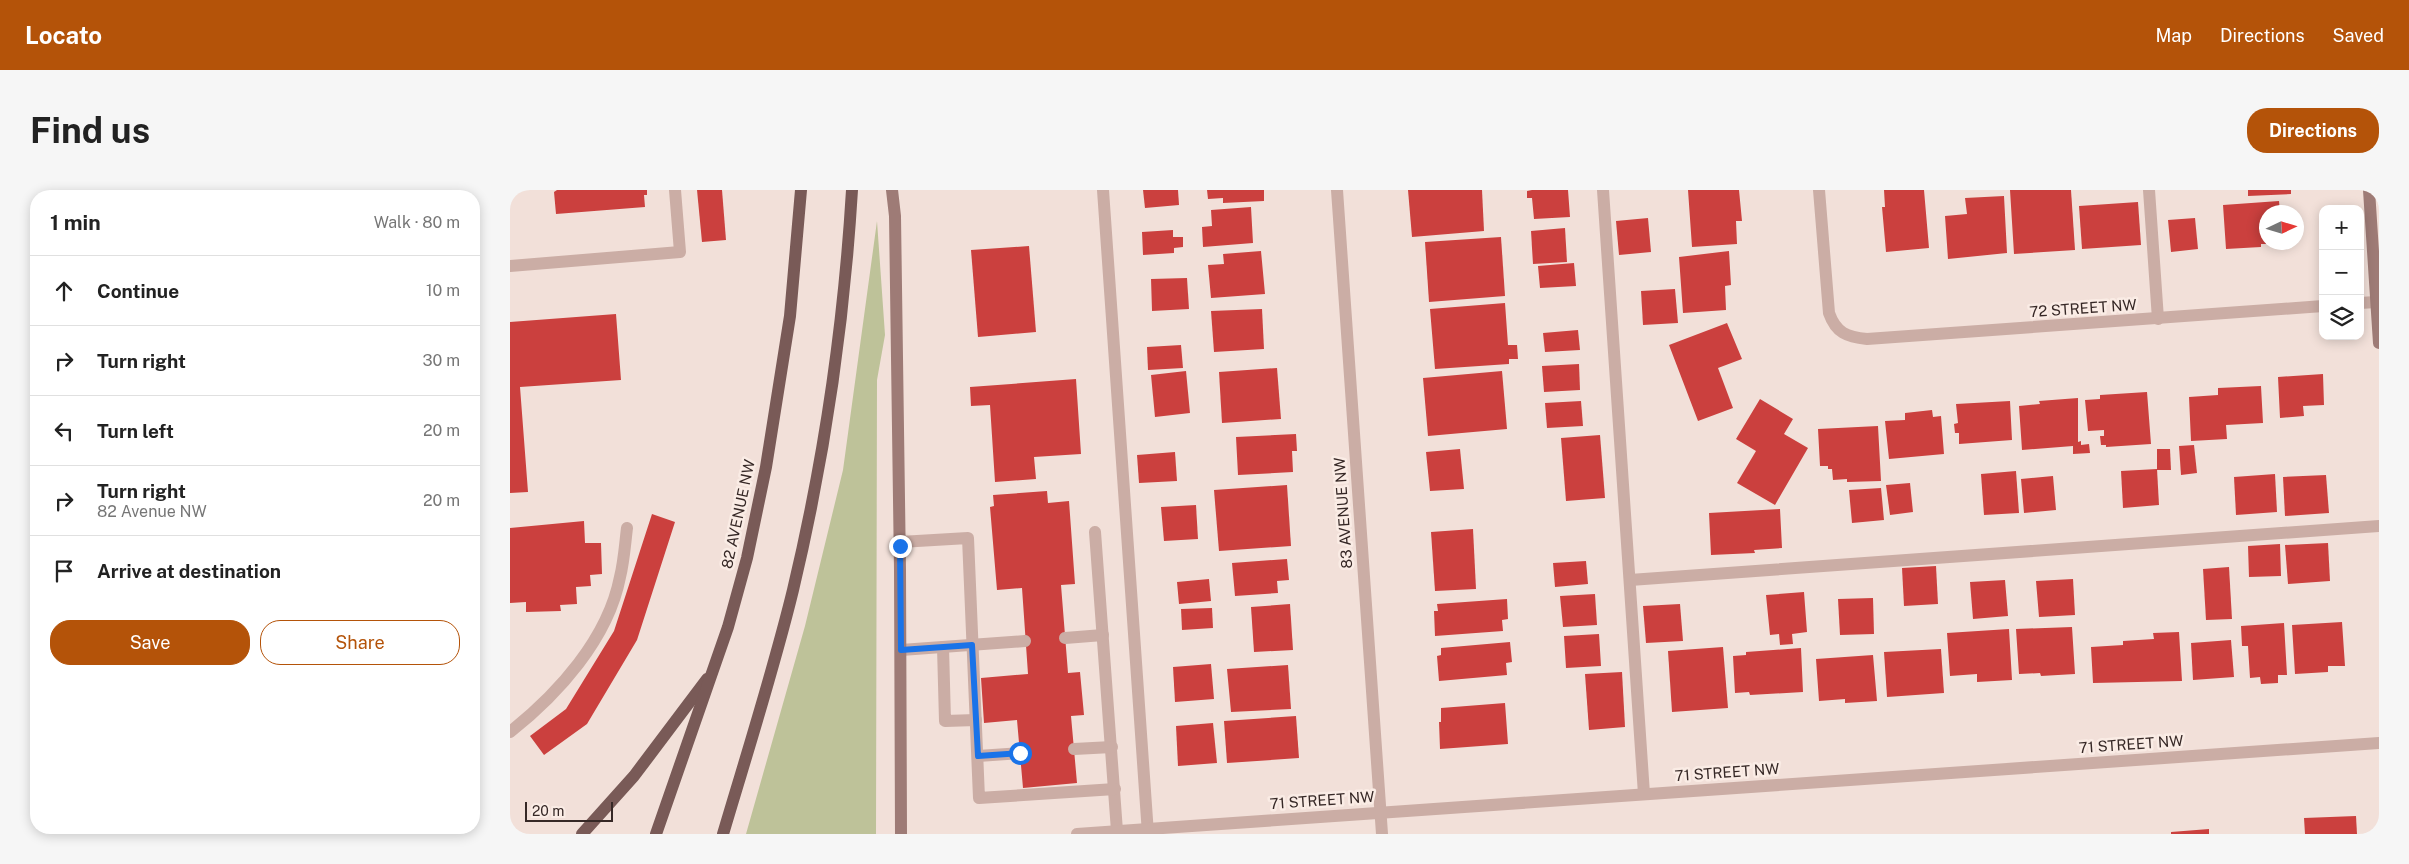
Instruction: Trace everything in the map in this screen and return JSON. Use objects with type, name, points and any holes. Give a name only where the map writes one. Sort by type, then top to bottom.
[{"type":"main road","name":"82 AVENUE NW","points":[[656,834],[714,669],[747,558],[766,467],[790,316],[802,190]]},
{"type":"main road","points":[[722,834],[795,581],[821,451],[845,288],[852,190]]},
{"type":"main road","points":[[582,834],[634,776],[714,669]]},
{"type":"street","points":[[510,266],[680,252],[675,190]]},
{"type":"street","points":[[892,190],[895,216],[900,542],[901,834]]},
{"type":"street","points":[[1103,190],[1148,832]]},
{"type":"street","name":"83 AVENUE NW","points":[[1338,190],[1382,834]]},
{"type":"street","points":[[1603,190],[1644,794]]},
{"type":"street","name":"72 STREET NW","points":[[1820,190],[1829,313],[1832,324],[1845,336],[1867,339],[2319,306]]},
{"type":"street","points":[[2149,190],[2158,319]]},
{"type":"street","points":[[2369,190],[2379,343]]},
{"type":"street","points":[[2364,303],[2376,302]]},
{"type":"street","points":[[1630,580],[2379,526]]},
{"type":"street","points":[[510,732],[562,685],[585,656],[608,612],[620,578],[627,528]]},
{"type":"street","points":[[1095,532],[1117,831]]},
{"type":"street","points":[[900,542],[968,538],[979,798],[1115,789]]},
{"type":"street","points":[[1066,638],[1103,634]]},
{"type":"street","points":[[901,650],[1025,641]]},
{"type":"street","points":[[943,647],[946,721],[976,720]]},
{"type":"street","name":"71 STREET NW","points":[[1077,834],[1117,831],[1148,832],[1380,812],[2379,743]]},
{"type":"street","points":[[1074,749],[1112,747]]},
{"type":"street","points":[[978,756],[1020,753]]},
{"type":"green space","points":[[877,221],[885,335],[877,380],[876,834],[746,834],[805,626],[843,470]]},
{"type":"building","points":[[557,190],[647,190],[647,195],[644,195],[645,207],[556,214],[554,192]]},
{"type":"building","points":[[697,190],[722,190],[726,240],[702,242]]},
{"type":"building","points":[[1143,190],[1178,190],[1179,205],[1145,208]]},
{"type":"building","points":[[1207,190],[1264,190],[1264,201],[1223,203],[1223,198],[1208,199]]},
{"type":"building","points":[[1408,190],[1482,190],[1484,231],[1412,237]]},
{"type":"building","points":[[1568,190],[1570,217],[1534,219],[1532,198],[1527,198],[1527,191]]},
{"type":"building","points":[[1688,190],[1739,190],[1742,221],[1736,221],[1737,244],[1692,247]]},
{"type":"building","points":[[1884,190],[1924,190],[1929,248],[1886,252],[1882,207],[1885,207]]},
{"type":"building","points":[[2010,190],[2071,190],[2075,250],[2014,254]]},
{"type":"building","points":[[2248,190],[2291,190],[2291,194],[2248,196]]},
{"type":"building","points":[[2004,196],[2007,253],[1948,259],[1945,216],[1967,214],[1965,198]]},
{"type":"building","points":[[2279,201],[2279,205],[2259,205],[2259,247],[2226,249],[2223,205]]},
{"type":"building","points":[[2138,202],[2141,245],[2082,249],[2079,206]]},
{"type":"building","points":[[1251,207],[1253,243],[1203,247],[1202,227],[1212,226],[1211,210]]},
{"type":"building","points":[[1648,218],[1651,252],[1619,255],[1616,221]]},
{"type":"building","points":[[2195,218],[2198,249],[2171,252],[2168,220]]},
{"type":"building","points":[[1565,228],[1567,262],[1533,264],[1531,231]]},
{"type":"building","points":[[1173,230],[1173,237],[1183,237],[1183,247],[1174,248],[1174,253],[1143,255],[1142,232]]},
{"type":"building","points":[[1501,237],[1505,296],[1429,302],[1425,242]]},
{"type":"building","points":[[1029,246],[1036,332],[978,337],[971,250]]},
{"type":"building","points":[[1261,251],[1265,294],[1211,298],[1208,265],[1224,264],[1223,254]]},
{"type":"building","points":[[1729,251],[1731,285],[1725,286],[1726,310],[1683,313],[1679,257]]},
{"type":"building","points":[[1574,263],[1576,286],[1540,288],[1538,266]]},
{"type":"building","points":[[1187,278],[1189,309],[1152,311],[1151,279]]},
{"type":"building","points":[[1675,289],[1678,323],[1643,325],[1641,291]]},
{"type":"building","points":[[1505,303],[1508,345],[1517,345],[1518,359],[1509,359],[1509,364],[1435,369],[1430,309]]},
{"type":"building","points":[[1262,309],[1264,349],[1214,352],[1211,311]]},
{"type":"building","points":[[616,314],[621,380],[520,387],[528,492],[510,493],[510,322]]},
{"type":"building","points":[[1727,323],[1742,359],[1718,368],[1733,408],[1698,421],[1669,345]]},
{"type":"building","points":[[1578,330],[1580,350],[1545,352],[1543,333]]},
{"type":"building","points":[[1181,345],[1183,368],[1148,370],[1147,347]]},
{"type":"building","points":[[1579,364],[1580,390],[1544,392],[1542,366]]},
{"type":"building","points":[[1277,368],[1281,419],[1222,423],[1219,372]]},
{"type":"building","points":[[1186,371],[1190,413],[1155,417],[1151,375]]},
{"type":"building","points":[[1502,371],[1507,429],[1428,436],[1423,378]]},
{"type":"building","points":[[2323,374],[2324,405],[2303,406],[2304,416],[2280,418],[2278,377]]},
{"type":"building","points":[[1076,379],[1081,454],[1034,457],[1036,479],[995,482],[990,405],[971,406],[970,387]]},
{"type":"building","points":[[2261,386],[2263,423],[2226,425],[2227,439],[2191,441],[2189,397],[2218,395],[2218,388]]},
{"type":"building","points":[[2147,392],[2151,444],[2106,447],[2106,445],[2101,445],[2100,436],[2104,436],[2104,430],[2088,431],[2085,400],[2100,399],[2100,395]]},
{"type":"building","points":[[2078,398],[2078,442],[2081,441],[2081,445],[2089,444],[2090,453],[2073,454],[2073,446],[2022,450],[2019,406],[2040,404],[2039,401]]},
{"type":"building","points":[[1760,399],[1793,419],[1784,434],[1808,448],[1775,505],[1737,483],[1756,451],[1736,439]]},
{"type":"building","points":[[1581,401],[1583,426],[1547,428],[1545,403]]},
{"type":"building","points":[[2010,401],[2012,440],[1959,444],[1959,433],[1955,433],[1954,424],[1958,423],[1956,404]]},
{"type":"building","points":[[1932,410],[1933,417],[1941,416],[1944,454],[1889,459],[1885,421],[1905,420],[1905,413]]},
{"type":"building","points":[[1878,426],[1881,481],[1847,482],[1847,479],[1833,480],[1832,469],[1828,469],[1828,466],[1820,466],[1818,429]]},
{"type":"building","points":[[1296,434],[1297,451],[1292,451],[1293,472],[1238,475],[1236,437]]},
{"type":"building","points":[[1600,435],[1605,498],[1566,501],[1561,438]]},
{"type":"building","points":[[2194,445],[2197,473],[2181,475],[2179,446]]},
{"type":"building","points":[[1460,449],[1464,489],[1430,491],[1426,452]]},
{"type":"building","points":[[2157,449],[2170,449],[2171,470],[2157,470]]},
{"type":"building","points":[[1175,452],[1177,481],[1139,483],[1137,455]]},
{"type":"building","points":[[2157,469],[2159,505],[2123,508],[2121,471]]},
{"type":"building","points":[[2016,471],[2019,513],[1984,515],[1981,474]]},
{"type":"building","points":[[2275,474],[2277,512],[2236,515],[2234,477]]},
{"type":"building","points":[[2326,475],[2329,513],[2285,516],[2283,477]]},
{"type":"building","points":[[2053,476],[2056,510],[2024,513],[2021,479]]},
{"type":"building","points":[[1910,483],[1913,512],[1890,515],[1886,485]]},
{"type":"building","points":[[1287,485],[1291,546],[1219,551],[1214,490]]},
{"type":"building","points":[[1881,488],[1884,520],[1852,523],[1849,490]]},
{"type":"building","points":[[1047,491],[1048,503],[1069,501],[1075,584],[1061,585],[1068,673],[1080,672],[1084,715],[1071,716],[1077,783],[1023,788],[1017,720],[984,723],[981,678],[1028,674],[1022,588],[997,590],[990,507],[994,506],[993,495]]},
{"type":"building","points":[[1196,505],[1198,539],[1164,541],[1161,507]]},
{"type":"building","points":[[1780,509],[1782,548],[1754,550],[1755,553],[1711,555],[1709,513]]},
{"type":"building","points":[[652,514],[675,522],[637,640],[587,724],[544,755],[530,736],[566,709],[614,631]]},
{"type":"building","points":[[584,521],[585,543],[601,543],[602,574],[590,575],[591,586],[576,587],[577,604],[560,605],[561,611],[526,612],[526,602],[510,603],[510,528]]},
{"type":"building","points":[[1473,529],[1476,589],[1435,591],[1431,532]]},
{"type":"building","points":[[2328,543],[2330,581],[2288,584],[2285,545]]},
{"type":"building","points":[[2280,544],[2281,576],[2249,577],[2248,546]]},
{"type":"building","points":[[1287,559],[1289,580],[1277,581],[1278,593],[1235,596],[1232,563]]},
{"type":"building","points":[[1586,561],[1588,584],[1555,587],[1553,563]]},
{"type":"building","points":[[1936,566],[1938,604],[1904,606],[1902,568]]},
{"type":"building","points":[[2229,567],[2232,619],[2206,620],[2203,569]]},
{"type":"building","points":[[1209,579],[1211,601],[1179,604],[1177,582]]},
{"type":"building","points":[[2073,579],[2075,615],[2039,617],[2036,581]]},
{"type":"building","points":[[2005,580],[2008,616],[1973,619],[1970,582]]},
{"type":"building","points":[[1804,592],[1807,632],[1792,634],[1793,644],[1780,645],[1779,634],[1770,635],[1766,595]]},
{"type":"building","points":[[1595,594],[1597,625],[1563,627],[1560,596]]},
{"type":"building","points":[[1873,598],[1874,634],[1840,635],[1838,599]]},
{"type":"building","points":[[1507,599],[1508,619],[1502,620],[1503,631],[1435,636],[1434,611],[1438,611],[1437,604]]},
{"type":"building","points":[[1290,604],[1293,650],[1254,652],[1251,607]]},
{"type":"building","points":[[1680,604],[1683,641],[1646,643],[1643,606]]},
{"type":"building","points":[[1212,608],[1213,628],[1182,630],[1181,609]]},
{"type":"building","points":[[2342,622],[2345,666],[2328,666],[2328,672],[2295,674],[2292,625]]},
{"type":"building","points":[[2284,623],[2287,675],[2278,675],[2278,683],[2261,684],[2260,677],[2250,678],[2248,646],[2242,646],[2241,626]]},
{"type":"building","points":[[2072,627],[2075,674],[2041,676],[2040,673],[2019,674],[2016,629]]},
{"type":"building","points":[[2009,629],[2012,680],[1977,682],[1977,674],[1950,676],[1947,633]]},
{"type":"building","points":[[2179,632],[2182,681],[2093,683],[2091,647],[2123,645],[2123,641],[2154,639],[2153,633]]},
{"type":"building","points":[[1599,634],[1601,666],[1566,668],[1564,636]]},
{"type":"building","points":[[2231,640],[2234,677],[2193,680],[2191,643]]},
{"type":"building","points":[[1510,642],[1512,662],[1506,663],[1507,675],[1439,681],[1437,656],[1441,655],[1441,648]]},
{"type":"building","points":[[1723,647],[1728,708],[1672,712],[1668,651]]},
{"type":"building","points":[[1801,648],[1803,692],[1750,695],[1749,692],[1735,693],[1733,656],[1746,655],[1746,652]]},
{"type":"building","points":[[1941,649],[1944,693],[1887,697],[1884,652]]},
{"type":"building","points":[[1873,655],[1877,701],[1845,703],[1845,699],[1819,701],[1816,659]]},
{"type":"building","points":[[1211,664],[1214,699],[1175,702],[1173,667]]},
{"type":"building","points":[[1288,665],[1291,709],[1231,712],[1227,669]]},
{"type":"building","points":[[1622,672],[1625,727],[1589,730],[1585,674]]},
{"type":"building","points":[[1505,703],[1508,744],[1440,749],[1439,722],[1441,722],[1441,708]]},
{"type":"building","points":[[1296,716],[1299,758],[1227,763],[1224,721]]},
{"type":"building","points":[[1213,723],[1217,763],[1178,766],[1176,726]]},
{"type":"building","points":[[2356,816],[2357,834],[2305,834],[2304,818]]},
{"type":"building","points":[[2209,829],[2209,834],[2171,834],[2171,832]]},
{"type":"route","points":[[900,546],[901,650],[972,645],[978,756],[1020,753]]}]
